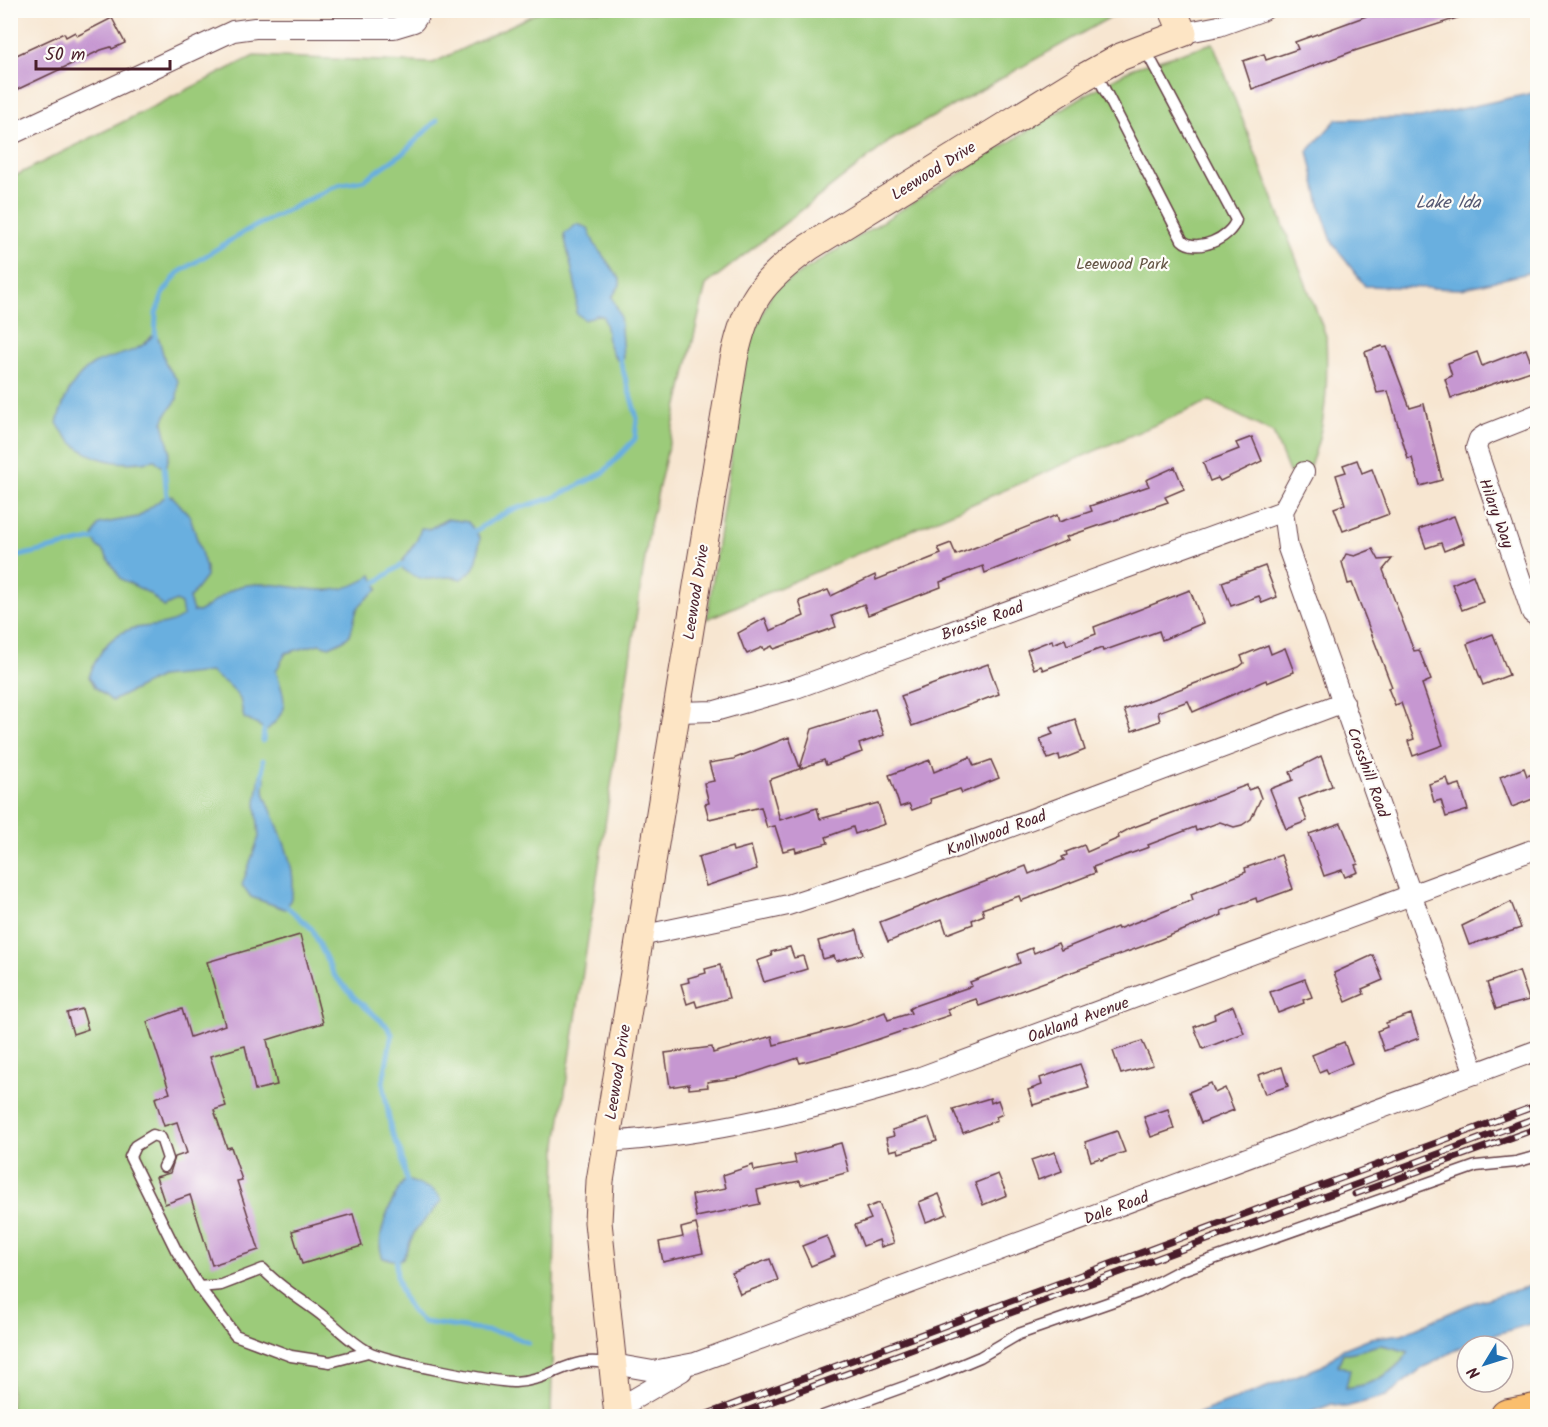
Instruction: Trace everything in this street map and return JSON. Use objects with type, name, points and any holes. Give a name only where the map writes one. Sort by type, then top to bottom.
[{"type":"highway","points":[[1507,1416],[1538,1410]]},
{"type":"street","points":[[1178,22],[1219,26],[1264,10]]},
{"type":"street","points":[[10,135],[233,31],[255,28],[394,28],[418,16]]},
{"type":"street","name":"Leewood Drive","points":[[618,1413],[598,1222],[600,1181],[734,359],[748,311],[760,290],[776,271],[809,247],[1095,71],[1144,47],[1178,22]]},
{"type":"street","name":"Hilary Way","points":[[1538,414],[1494,429],[1479,439],[1477,456],[1533,613],[1538,617]]},
{"type":"street","points":[[1283,511],[1304,472]]},
{"type":"street","name":"Brassie Road","points":[[677,712],[715,711],[795,688],[1283,511]]},
{"type":"street","name":"Crosshill Road","points":[[1283,511],[1288,548],[1475,1074]]},
{"type":"street","name":"Knollwood Road","points":[[640,936],[777,908],[809,898],[914,863],[1344,702]]},
{"type":"street","name":"Oakland Avenue","points":[[606,1142],[671,1136],[740,1124],[850,1098],[906,1081],[1538,848]]},
{"type":"street","name":"Dale Road","points":[[613,1364],[653,1371],[695,1363],[1538,1050]]},
{"type":"street","name":"Dale Road","points":[[618,1413],[695,1363]]},
{"type":"lane","points":[[1095,71],[1182,240],[1187,245],[1197,246],[1210,242],[1226,234],[1234,227],[1236,220],[1144,47]]},
{"type":"lane","points":[[164,1167],[168,1159],[161,1138],[153,1135],[135,1146],[130,1157],[176,1250],[199,1287],[235,1335],[291,1356],[330,1362],[368,1352]]},
{"type":"lane","points":[[824,1416],[936,1376],[980,1357],[1019,1334],[1139,1292],[1179,1271],[1476,1166],[1516,1162],[1538,1156]]},
{"type":"lane","points":[[199,1287],[221,1285],[263,1269],[280,1287],[322,1315],[368,1352],[399,1361],[513,1382],[545,1378],[577,1361],[593,1359],[613,1364]]},
{"type":"green space","points":[[541,11],[1114,11],[1116,14],[890,141],[706,285],[650,525],[557,1145],[551,1416],[11,1416],[11,178],[254,56],[433,63]]},
{"type":"green space","name":"Leewood Park","points":[[1213,43],[1326,336],[1327,371],[1323,421],[1308,471],[1289,472],[1273,433],[1210,401],[707,619],[747,348],[773,290],[1080,98],[1133,68]]},
{"type":"green space","points":[[1382,1345],[1409,1352],[1382,1378],[1346,1388],[1338,1365],[1343,1353]]},
{"type":"water","name":"Lake Ida","points":[[1537,92],[1537,271],[1461,289],[1365,286],[1333,244],[1321,209],[1308,151],[1337,119],[1420,118]]},
{"type":"water","points":[[577,224],[588,228],[595,245],[620,279],[620,285],[612,297],[620,315],[623,357],[617,360],[608,343],[603,316],[596,315],[585,320],[576,313],[577,293],[564,234]]},
{"type":"water","points":[[152,336],[159,339],[166,365],[178,381],[177,400],[163,423],[170,451],[167,465],[161,466],[155,460],[126,463],[112,461],[87,453],[65,435],[57,423],[70,390],[86,369],[101,361],[133,351]]},
{"type":"water","points":[[172,496],[190,516],[206,568],[206,577],[189,599],[193,611],[198,612],[241,586],[259,584],[323,590],[339,589],[355,585],[372,575],[378,589],[359,607],[350,633],[344,640],[329,647],[319,644],[286,653],[276,671],[282,689],[283,709],[275,723],[267,730],[244,718],[240,699],[231,687],[210,672],[160,677],[112,701],[95,687],[89,677],[103,649],[114,637],[135,628],[170,623],[183,616],[181,604],[176,601],[164,607],[149,593],[121,579],[103,551],[97,546],[93,536],[99,524],[138,517],[163,498]]},
{"type":"water","points":[[447,519],[468,522],[480,538],[476,562],[471,571],[461,579],[446,577],[428,579],[413,575],[403,569],[402,562],[417,540],[421,528],[429,529]]},
{"type":"water","points":[[260,775],[265,777],[264,793],[282,836],[291,868],[293,884],[291,897],[285,909],[251,897],[242,885],[259,837],[256,803]]},
{"type":"water","points":[[410,1181],[432,1190],[442,1201],[415,1231],[403,1258],[398,1261],[383,1258],[380,1240],[385,1219],[403,1182]]},
{"type":"water","points":[[1537,1284],[1537,1322],[1497,1334],[1455,1334],[1455,1350],[1421,1369],[1386,1396],[1346,1407],[1332,1404],[1300,1416],[1191,1416],[1322,1366],[1343,1349],[1370,1338],[1402,1334],[1472,1303]],"holes":[[[1382,1345],[1409,1352],[1382,1378],[1346,1388],[1350,1370],[1338,1365],[1343,1353]]]},
{"type":"building","points":[[1383,10],[1470,10],[1470,14],[1351,52],[1252,89],[1243,61],[1264,54],[1266,60],[1298,49],[1295,42]]},
{"type":"building","points":[[112,18],[125,43],[112,49],[111,47],[101,50],[10,93],[10,58],[64,33],[66,37],[75,32],[77,36]]},
{"type":"building","points":[[1382,346],[1387,347],[1410,408],[1424,404],[1442,480],[1420,486],[1412,458],[1408,459],[1388,391],[1377,393],[1365,352]]},
{"type":"building","points":[[1526,349],[1534,370],[1451,398],[1445,379],[1452,376],[1448,363],[1477,352],[1482,366]]},
{"type":"building","points":[[1252,437],[1262,461],[1220,481],[1218,478],[1210,481],[1203,463],[1239,449],[1236,443]]},
{"type":"building","points":[[1357,460],[1362,473],[1372,469],[1389,514],[1343,531],[1334,508],[1345,504],[1336,475],[1346,472],[1343,465]]},
{"type":"building","points":[[1175,467],[1184,489],[1165,497],[1168,502],[1066,537],[1068,540],[985,573],[983,566],[940,582],[941,587],[868,615],[864,604],[832,616],[836,627],[774,649],[772,646],[764,650],[763,647],[747,654],[744,649],[738,633],[765,618],[770,631],[804,616],[799,601],[828,590],[831,596],[875,575],[876,580],[941,554],[938,548],[951,543],[956,555],[1057,515],[1059,522],[1092,511],[1090,506],[1149,486],[1146,480]]},
{"type":"building","points":[[1454,516],[1464,543],[1444,551],[1441,543],[1426,548],[1419,529]]},
{"type":"building","points":[[1373,549],[1379,560],[1392,559],[1383,570],[1414,651],[1419,650],[1431,680],[1422,684],[1443,745],[1413,756],[1408,741],[1414,739],[1401,703],[1395,705],[1388,688],[1392,687],[1352,583],[1348,584],[1342,562],[1346,554],[1355,556]]},
{"type":"building","points":[[1265,566],[1277,597],[1262,603],[1259,596],[1231,606],[1222,582]]},
{"type":"building","points":[[1473,575],[1483,602],[1462,610],[1452,584]]},
{"type":"building","points":[[1190,590],[1203,623],[1162,640],[1159,631],[1103,651],[1102,648],[1043,670],[1041,666],[1034,669],[1027,650],[1052,640],[1053,644],[1065,639],[1067,645],[1096,634],[1094,627]]},
{"type":"building","points":[[1493,634],[1509,675],[1483,685],[1467,644]]},
{"type":"building","points":[[1268,645],[1271,654],[1285,648],[1294,672],[1267,683],[1266,680],[1193,712],[1188,701],[1158,712],[1160,721],[1132,731],[1124,710],[1239,667],[1244,663],[1241,656]]},
{"type":"building","points":[[988,664],[999,694],[912,726],[901,696]]},
{"type":"building","points":[[875,709],[884,735],[859,744],[862,752],[826,765],[824,760],[769,780],[780,820],[817,808],[820,819],[878,803],[885,824],[855,834],[853,827],[826,837],[828,843],[796,852],[795,848],[783,851],[775,826],[767,828],[761,807],[709,819],[705,804],[709,803],[704,783],[714,781],[709,763],[733,759],[789,737],[800,768],[812,729]]},
{"type":"building","points":[[1075,719],[1085,750],[1060,760],[1059,755],[1048,759],[1040,739],[1053,734],[1050,728]]},
{"type":"building","points":[[1321,756],[1332,786],[1299,799],[1307,821],[1286,829],[1270,789],[1293,780],[1290,772]]},
{"type":"building","points":[[970,757],[974,766],[991,760],[999,778],[962,793],[960,789],[930,799],[931,803],[912,810],[909,804],[900,807],[889,775],[930,760],[934,772]]},
{"type":"building","points":[[1524,768],[1527,776],[1538,772],[1538,797],[1512,807],[1500,777]]},
{"type":"building","points":[[1447,778],[1450,787],[1460,784],[1468,810],[1446,817],[1441,800],[1434,802],[1429,784]]},
{"type":"building","points":[[1247,785],[1248,790],[1257,787],[1261,798],[1251,819],[1242,825],[1234,827],[1220,822],[1196,831],[1195,827],[1148,845],[1149,847],[1093,867],[1095,873],[1021,901],[1019,896],[982,909],[984,915],[972,920],[973,924],[947,934],[942,919],[888,942],[880,922],[1026,866],[1029,874],[1064,860],[1062,857],[1067,855],[1066,852],[1084,845],[1087,852],[1119,838],[1118,835],[1129,829]]},
{"type":"building","points":[[1341,823],[1358,864],[1355,865],[1358,872],[1345,877],[1342,870],[1324,876],[1309,834]]},
{"type":"building","points":[[751,846],[757,869],[706,886],[698,857],[732,847],[733,851]]},
{"type":"building","points":[[1281,855],[1293,889],[1257,902],[1256,898],[1221,911],[1222,915],[1146,945],[979,1006],[976,999],[947,1009],[950,1015],[837,1053],[800,1063],[798,1058],[741,1077],[707,1082],[708,1087],[689,1089],[689,1084],[670,1087],[665,1053],[712,1047],[713,1053],[772,1036],[774,1045],[855,1024],[885,1012],[888,1020],[911,1013],[909,1009],[914,1006],[972,986],[970,982],[1020,963],[1017,954],[1032,948],[1034,953],[1058,943],[1061,950],[1117,927],[1118,929],[1193,900],[1191,894],[1246,872],[1245,868]]},
{"type":"building","points":[[1511,902],[1521,928],[1469,945],[1462,926]]},
{"type":"building","points":[[857,930],[863,954],[836,961],[834,956],[823,959],[818,941]]},
{"type":"building","points":[[300,935],[323,1023],[267,1040],[277,1085],[255,1090],[245,1046],[210,1056],[226,1106],[214,1110],[227,1148],[231,1147],[242,1180],[237,1181],[259,1250],[212,1265],[190,1195],[165,1204],[156,1177],[170,1173],[175,1157],[187,1153],[177,1122],[164,1126],[155,1098],[170,1093],[147,1022],[182,1009],[190,1037],[225,1025],[207,962]]},
{"type":"building","points":[[790,947],[794,958],[803,956],[807,969],[764,982],[757,961],[772,956],[771,952]]},
{"type":"building","points":[[1373,955],[1383,980],[1362,989],[1364,994],[1346,1002],[1334,973]]},
{"type":"building","points":[[720,965],[729,998],[697,1007],[695,1001],[687,1004],[681,984],[689,982],[688,978],[706,973],[705,969]]},
{"type":"building","points":[[1519,971],[1529,1000],[1496,1009],[1487,983]]},
{"type":"building","points":[[1305,979],[1312,997],[1303,1000],[1304,1003],[1278,1013],[1270,992]]},
{"type":"building","points":[[1233,1006],[1244,1033],[1203,1049],[1194,1027],[1215,1019],[1214,1014]]},
{"type":"building","points":[[82,1009],[88,1029],[73,1034],[67,1013]]},
{"type":"building","points":[[1411,1014],[1419,1038],[1384,1051],[1377,1031],[1387,1027],[1386,1023]]},
{"type":"building","points":[[1142,1041],[1153,1065],[1121,1074],[1113,1051]]},
{"type":"building","points":[[1344,1042],[1352,1063],[1328,1073],[1326,1069],[1319,1072],[1312,1055]]},
{"type":"building","points":[[1080,1064],[1089,1088],[1033,1105],[1028,1090],[1042,1085],[1040,1078]]},
{"type":"building","points":[[1282,1067],[1288,1086],[1265,1094],[1258,1075]]},
{"type":"building","points":[[1211,1083],[1215,1093],[1225,1088],[1234,1110],[1201,1123],[1189,1092]]},
{"type":"building","points":[[990,1098],[991,1103],[998,1100],[1003,1114],[996,1117],[997,1120],[963,1133],[953,1109]]},
{"type":"building","points":[[1168,1109],[1174,1129],[1151,1137],[1144,1117]]},
{"type":"building","points":[[929,1118],[937,1141],[899,1153],[898,1149],[890,1151],[886,1138],[894,1136],[892,1130]]},
{"type":"building","points":[[1117,1131],[1125,1152],[1091,1161],[1085,1142]]},
{"type":"building","points":[[841,1143],[849,1172],[801,1185],[800,1181],[757,1190],[760,1204],[696,1217],[692,1195],[726,1188],[723,1175],[753,1165],[754,1171],[796,1163],[794,1155]]},
{"type":"building","points":[[1055,1152],[1062,1171],[1038,1180],[1031,1160]]},
{"type":"building","points":[[998,1174],[1007,1195],[983,1205],[975,1183]]},
{"type":"building","points":[[939,1194],[947,1214],[926,1222],[919,1202]]},
{"type":"building","points":[[879,1203],[894,1243],[881,1247],[879,1240],[863,1246],[855,1225],[871,1219],[866,1208]]},
{"type":"building","points":[[353,1214],[362,1246],[302,1264],[292,1231]]},
{"type":"building","points":[[696,1224],[703,1253],[663,1262],[659,1242],[683,1237],[681,1228]]},
{"type":"building","points":[[827,1236],[835,1256],[811,1266],[802,1246]]},
{"type":"building","points":[[770,1259],[778,1280],[740,1294],[732,1273]]},
{"type":"waterway","points":[[155,345],[156,313],[164,292],[178,273],[244,232],[338,185],[364,180],[403,153],[437,120]]},
{"type":"waterway","points":[[471,533],[509,511],[555,497],[603,473],[635,439],[637,418],[618,353]]},
{"type":"waterway","points":[[164,466],[167,497]]},
{"type":"waterway","points":[[10,558],[94,539]]},
{"type":"waterway","points":[[375,583],[400,566],[409,563]]},
{"type":"waterway","points":[[263,741],[264,729]]},
{"type":"waterway","points":[[262,783],[263,760]]},
{"type":"waterway","points":[[283,903],[312,929],[334,975],[356,999],[386,1025],[392,1034],[383,1082],[391,1130],[401,1153],[408,1189]]},
{"type":"waterway","points":[[398,1255],[397,1272],[401,1291],[410,1309],[423,1322],[508,1334],[528,1343]]},
{"type":"railway","points":[[702,1416],[1538,1105]]},
{"type":"railway","points":[[733,1416],[1538,1117]]},
{"type":"railway","points":[[1355,1194],[1538,1128]]}]
